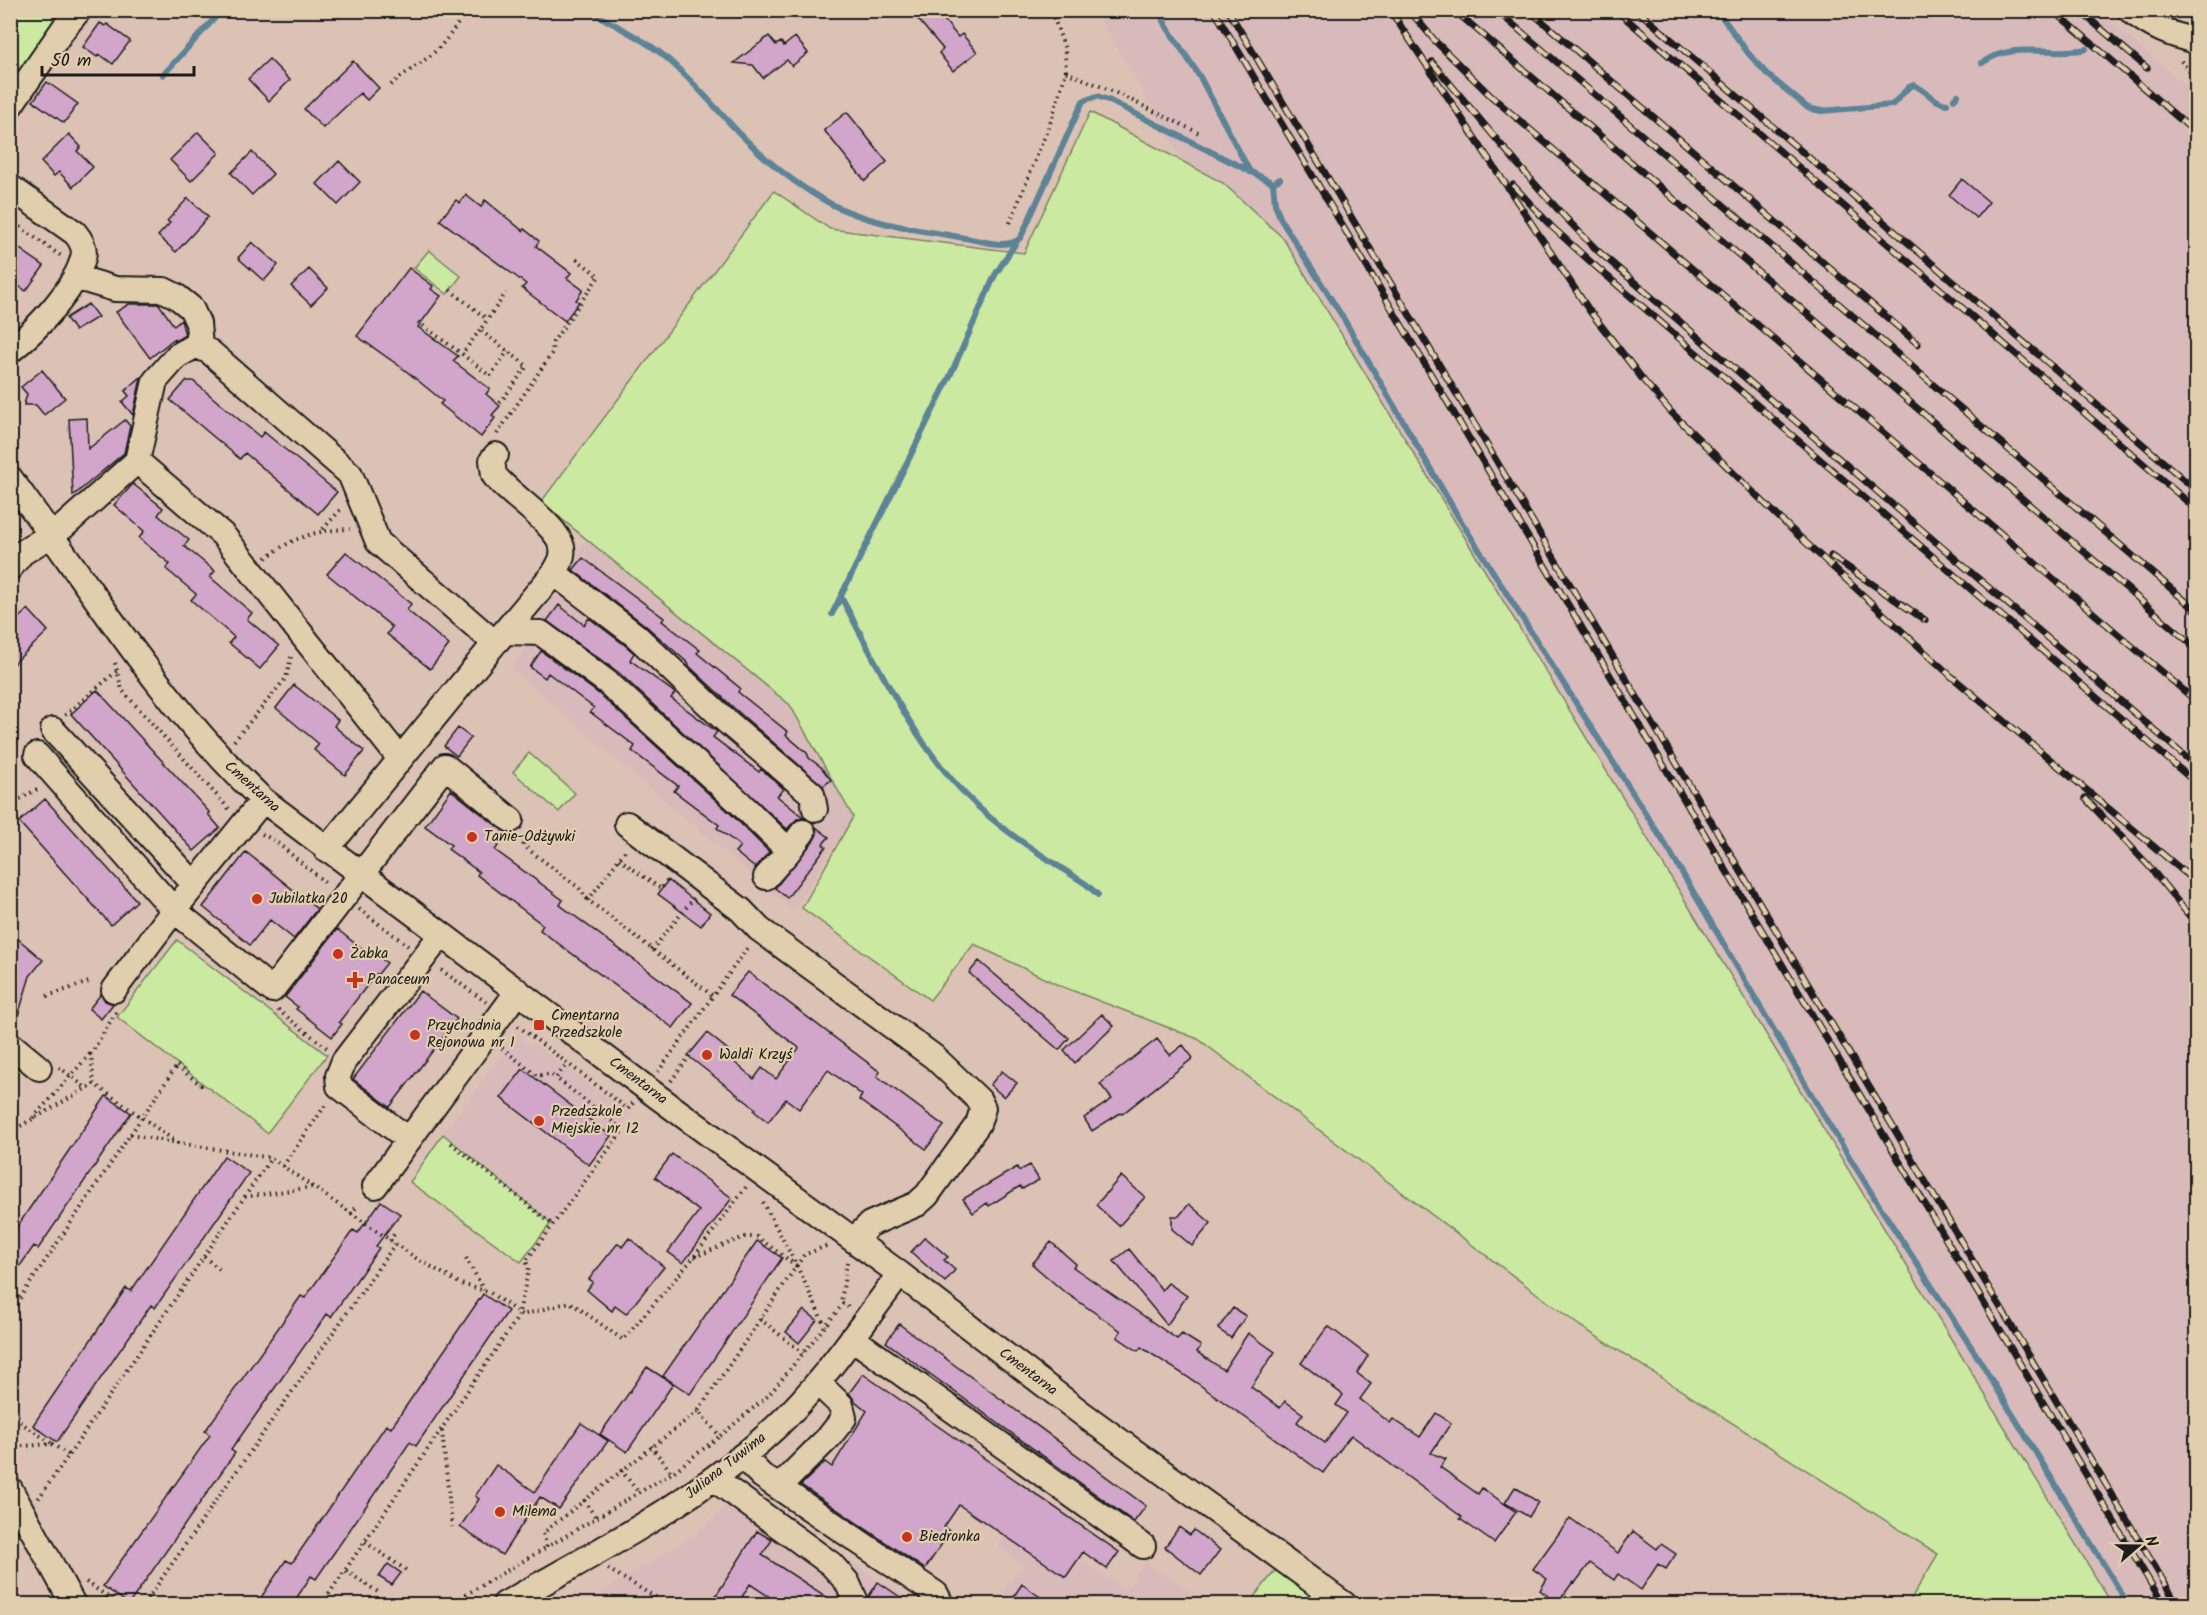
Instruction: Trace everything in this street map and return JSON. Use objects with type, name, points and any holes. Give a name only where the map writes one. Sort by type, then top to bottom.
[{"type":"street","points":[[10,106],[78,10]]},
{"type":"street","points":[[2130,10],[2153,27],[2196,41]]},
{"type":"street","points":[[10,187],[75,233],[82,242],[84,256],[75,277],[48,316],[10,351]]},
{"type":"street","points":[[75,277],[115,290],[164,290],[176,296],[191,308],[198,323],[200,347]]},
{"type":"street","points":[[10,568],[22,553],[63,527],[137,461],[155,381],[177,356],[193,347],[200,347],[210,352],[350,474],[378,542],[500,638],[541,633],[608,683],[740,803],[789,851]]},
{"type":"street","points":[[326,850],[560,563],[562,555],[559,539],[554,532],[494,475],[492,460],[495,447]]},
{"type":"street","points":[[137,461],[223,535],[400,759]]},
{"type":"street","name":"Cmentarna","points":[[10,478],[164,693],[229,768],[263,800],[326,850],[518,991],[844,1241],[900,1274],[1084,1414],[1344,1605]]},
{"type":"street","points":[[554,573],[635,635],[724,720],[812,794],[815,809]]},
{"type":"street","points":[[59,723],[194,884]]},
{"type":"street","points":[[37,755],[174,910],[272,990],[446,766],[511,820]]},
{"type":"street","points":[[103,986],[174,910],[263,800]]},
{"type":"street","points":[[627,824],[741,910],[759,929],[934,1057],[979,1100],[983,1108],[978,1124],[927,1195],[917,1204],[870,1224],[844,1241]]},
{"type":"street","points":[[766,877],[803,832]]},
{"type":"street","points":[[409,1140],[339,1086],[338,1076],[344,1061],[441,935]]},
{"type":"street","points":[[375,1186],[518,991]]},
{"type":"street","points":[[10,1044],[39,1068]]},
{"type":"street","name":"Juliana Tuwima","points":[[505,1605],[661,1514],[714,1479],[742,1456],[776,1427],[818,1383],[900,1274]]},
{"type":"street","points":[[852,1338],[1143,1546]]},
{"type":"street","points":[[779,1487],[829,1437],[844,1418],[841,1405],[818,1383]]},
{"type":"street","points":[[742,1456],[762,1476],[936,1594],[941,1605]]},
{"type":"street","points":[[714,1479],[831,1564],[847,1582],[857,1605]]},
{"type":"street","points":[[10,1489],[73,1605]]},
{"type":"path","points":[[391,85],[431,55],[447,39],[466,10]]},
{"type":"path","points":[[1010,223],[1052,117],[1066,72],[1065,49],[1051,10]]},
{"type":"path","points":[[1066,72],[1112,91],[1199,133]]},
{"type":"path","points":[[10,220],[62,256]]},
{"type":"path","points":[[495,447],[552,353],[554,342],[599,276],[575,258]]},
{"type":"path","points":[[450,290],[488,320]]},
{"type":"path","points":[[462,354],[506,293]]},
{"type":"path","points":[[418,322],[490,376],[508,351]]},
{"type":"path","points":[[480,330],[527,366],[500,403]]},
{"type":"path","points":[[323,530],[344,506]]},
{"type":"path","points":[[274,552],[288,542],[323,530],[354,529]]},
{"type":"path","points":[[226,750],[286,678],[293,650]]},
{"type":"path","points":[[59,723],[117,671]]},
{"type":"path","points":[[20,799],[40,788]]},
{"type":"path","points":[[243,824],[274,841],[345,898]]},
{"type":"path","points":[[625,851],[588,900],[713,996]]},
{"type":"path","points":[[619,859],[661,890],[670,878]]},
{"type":"path","points":[[652,950],[695,897],[687,891]]},
{"type":"path","points":[[654,1078],[752,941]]},
{"type":"path","points":[[31,1120],[91,1054],[119,1006],[103,986],[47,996]]},
{"type":"path","points":[[269,988],[266,994],[270,1004],[344,1061]]},
{"type":"path","points":[[322,1605],[519,1313],[529,1268],[526,1262],[623,1130],[556,1078],[550,1074],[537,1076],[502,1048]]},
{"type":"path","points":[[91,1054],[94,1084]]},
{"type":"path","points":[[666,1086],[689,1057]]},
{"type":"path","points":[[556,1078],[567,1064]]},
{"type":"path","points":[[10,1313],[177,1065],[202,1083]]},
{"type":"path","points":[[94,1084],[178,1143]]},
{"type":"path","points":[[10,1132],[94,1084]]},
{"type":"path","points":[[283,1166],[339,1086]]},
{"type":"path","points":[[130,1135],[271,1158],[392,1242],[461,1284],[489,1292],[522,1315],[570,1302],[624,1340],[694,1257],[751,1180]]},
{"type":"path","points":[[451,1143],[552,1225]]},
{"type":"path","points":[[33,1507],[271,1158]]},
{"type":"path","points":[[244,1197],[312,1187]]},
{"type":"path","points":[[761,1199],[797,1266],[825,1326]]},
{"type":"path","points":[[351,1214],[358,1205]]},
{"type":"path","points":[[144,1605],[392,1242],[396,1231]]},
{"type":"path","points":[[694,1257],[744,1237],[757,1238],[797,1266]]},
{"type":"path","points":[[547,1546],[543,1533],[698,1411],[804,1255],[844,1241]]},
{"type":"path","points":[[204,1257],[222,1271]]},
{"type":"path","points":[[466,1258],[484,1290]]},
{"type":"path","points":[[450,1605],[672,1473],[769,1395],[843,1304]]},
{"type":"path","points":[[760,1319],[803,1353]]},
{"type":"path","points":[[698,1411],[720,1436]]},
{"type":"path","points":[[10,1415],[69,1455]]},
{"type":"path","points":[[442,1430],[452,1527]]},
{"type":"path","points":[[10,1447],[52,1444]]},
{"type":"path","points":[[651,1446],[672,1473]]},
{"type":"path","points":[[621,1470],[639,1493]]},
{"type":"path","points":[[584,1500],[596,1518]]},
{"type":"path","points":[[365,1542],[406,1570]]},
{"type":"path","points":[[599,1563],[667,1605]]},
{"type":"path","points":[[346,1571],[378,1592]]},
{"type":"path","points":[[84,1581],[119,1605]]},
{"type":"path","points":[[104,1605],[109,1597]]},
{"type":"shaded area","points":[[1095,11],[2099,11],[2196,94],[2196,1604],[2088,1604],[1462,636]]},
{"type":"shaded area","points":[[586,539],[790,705],[853,817],[793,911],[510,668],[538,632],[525,621]]},
{"type":"shaded area","name":"Przedszkole Miejskie nr 12","points":[[518,1032],[524,1036],[523,1040],[531,1045],[533,1043],[631,1115],[613,1137],[610,1136],[589,1165],[593,1169],[551,1223],[443,1134]]},
{"type":"shaded area","points":[[741,1493],[919,1604],[583,1604],[694,1535]]},
{"type":"shaded area","points":[[1018,1515],[1125,1590],[1145,1562],[1209,1604],[995,1604],[1023,1565],[997,1547]]},
{"type":"green space","points":[[11,11],[66,11],[11,96]]},
{"type":"green space","points":[[1090,112],[1223,183],[1283,238],[2112,1604],[1908,1604],[1938,1554],[1580,1326],[1198,1039],[1058,985],[974,944],[930,1000],[802,908],[853,817],[790,705],[541,502],[774,191],[830,229],[1024,253]]},
{"type":"green space","points":[[429,250],[461,276],[447,294],[414,268]]},
{"type":"green space","points":[[529,753],[575,793],[559,812],[513,772]]},
{"type":"green space","points":[[177,940],[327,1055],[267,1133],[117,1017]]},
{"type":"green space","points":[[443,1134],[551,1223],[521,1262],[410,1182]]},
{"type":"green space","points":[[1276,1570],[1322,1604],[1248,1604]]},
{"type":"building","points":[[910,10],[936,10],[958,37],[962,34],[977,52],[953,71],[939,53],[943,49]]},
{"type":"building","points":[[100,23],[105,26],[107,24],[130,41],[113,64],[83,47]]},
{"type":"building","points":[[769,36],[776,45],[781,42],[784,46],[795,37],[808,53],[792,66],[787,60],[763,78],[753,65],[734,63]]},
{"type":"building","points":[[269,59],[290,80],[269,101],[248,79]]},
{"type":"building","points":[[353,61],[379,88],[367,100],[360,93],[323,128],[304,109]]},
{"type":"building","points":[[47,82],[78,104],[64,123],[33,101]]},
{"type":"building","points":[[847,112],[887,162],[865,181],[824,130]]},
{"type":"building","points":[[198,132],[219,153],[191,181],[170,160]]},
{"type":"building","points":[[69,134],[81,147],[77,151],[93,167],[73,187],[59,172],[54,176],[41,162]]},
{"type":"building","points":[[252,152],[273,174],[252,195],[231,173]]},
{"type":"building","points":[[339,161],[360,182],[338,205],[317,184]]},
{"type":"building","points":[[1962,179],[1989,202],[1976,218],[1949,195]]},
{"type":"building","points":[[466,195],[481,207],[485,200],[539,241],[536,246],[571,273],[567,278],[583,290],[576,300],[579,302],[565,321],[522,288],[526,284],[440,220],[456,200],[460,203]]},
{"type":"building","points":[[188,198],[208,217],[176,252],[158,236],[170,223],[167,221]]},
{"type":"building","points":[[10,242],[44,266],[26,291],[10,280]]},
{"type":"building","points":[[252,242],[278,265],[264,281],[238,258]]},
{"type":"building","points":[[409,268],[433,286],[431,289],[441,296],[418,327],[458,356],[453,361],[490,389],[486,394],[500,406],[492,415],[495,418],[481,437],[440,404],[443,401],[405,370],[357,336]]},
{"type":"building","points":[[309,269],[328,288],[311,305],[291,286]]},
{"type":"building","points":[[88,304],[98,317],[75,331],[66,318]]},
{"type":"building","points":[[129,304],[159,304],[174,326],[181,320],[185,335],[175,341],[174,339],[150,358],[116,312]]},
{"type":"building","points":[[42,370],[65,398],[44,415],[36,405],[24,405],[27,394],[21,387]]},
{"type":"building","points":[[141,377],[133,415],[122,402],[129,396],[125,391]]},
{"type":"building","points":[[186,381],[193,381],[260,437],[264,432],[337,492],[318,514],[245,453],[240,459],[170,400]]},
{"type":"building","points":[[87,418],[88,449],[125,420],[130,426],[124,453],[73,496],[69,419]]},
{"type":"building","points":[[133,484],[163,508],[158,515],[189,540],[184,546],[215,571],[210,577],[252,613],[247,619],[279,646],[260,669],[229,643],[234,637],[191,600],[196,594],[166,569],[170,564],[139,538],[144,531],[114,505]]},
{"type":"building","points":[[346,552],[411,604],[407,610],[449,645],[430,669],[387,634],[392,627],[327,574]]},
{"type":"building","points":[[583,558],[664,618],[662,621],[700,650],[697,653],[740,688],[738,692],[788,732],[786,735],[821,767],[831,780],[823,786],[735,709],[645,625],[573,570]]},
{"type":"building","points":[[559,605],[584,625],[589,618],[626,646],[634,653],[630,660],[675,693],[671,698],[717,732],[713,737],[759,772],[761,769],[784,789],[777,796],[804,818],[797,819],[787,829],[618,672],[547,621]]},
{"type":"building","points":[[28,609],[48,631],[10,667],[10,626]]},
{"type":"building","points":[[541,651],[599,694],[730,813],[769,852],[755,868],[735,852],[740,846],[717,828],[719,825],[674,791],[678,786],[632,751],[635,746],[590,712],[594,708],[548,673],[545,678],[530,667]]},
{"type":"building","points":[[294,685],[338,720],[334,726],[364,751],[345,775],[314,750],[319,744],[276,708]]},
{"type":"building","points":[[97,690],[210,813],[208,814],[220,828],[194,851],[71,714]]},
{"type":"building","points":[[458,728],[471,738],[457,756],[444,746]]},
{"type":"building","points":[[451,790],[507,834],[495,850],[563,900],[560,905],[692,1003],[673,1028],[540,930],[543,925],[477,875],[479,872],[448,849],[451,845],[425,826]]},
{"type":"building","points":[[45,799],[137,901],[111,925],[19,822]]},
{"type":"building","points":[[816,827],[829,837],[823,844],[826,847],[787,898],[775,888],[814,840],[817,834]]},
{"type":"building","name":"Jubilatka 20","points":[[246,852],[317,909],[294,939],[270,920],[250,945],[203,907]]},
{"type":"building","points":[[668,880],[710,913],[701,926],[658,894]]},
{"type":"building","points":[[337,929],[368,954],[371,951],[387,963],[339,1022],[342,1024],[332,1037],[296,1009],[298,1007],[285,997]]},
{"type":"building","points":[[10,932],[43,960],[30,976],[15,1026],[10,1025]]},
{"type":"building","points":[[979,961],[1069,1038],[1059,1050],[969,973]]},
{"type":"building","points":[[748,972],[880,1072],[877,1076],[944,1126],[926,1149],[859,1100],[862,1095],[828,1070],[799,1109],[786,1099],[768,1122],[754,1111],[756,1109],[688,1056],[707,1033],[728,1050],[725,1054],[754,1079],[762,1068],[776,1079],[799,1048],[729,995]]},
{"type":"building","name":"Przychodnia Rejonowa nr 1","points":[[420,991],[457,1019],[390,1107],[353,1079]]},
{"type":"building","points":[[101,994],[105,1001],[113,1004],[101,1019],[89,1009]]},
{"type":"building","points":[[1102,1014],[1114,1026],[1075,1063],[1064,1050]]},
{"type":"building","points":[[1157,1039],[1170,1055],[1183,1045],[1193,1058],[1122,1114],[1120,1113],[1092,1131],[1084,1118],[1112,1099],[1100,1084]]},
{"type":"building","points":[[523,1069],[611,1136],[589,1165],[501,1098]]},
{"type":"building","points":[[1002,1071],[1017,1083],[1004,1097],[990,1085]]},
{"type":"building","points":[[106,1096],[131,1113],[38,1249],[34,1246],[10,1280],[10,1237]]},
{"type":"building","points":[[672,1154],[732,1198],[683,1263],[668,1252],[699,1211],[655,1177]]},
{"type":"building","points":[[224,1156],[249,1173],[155,1308],[151,1305],[57,1442],[33,1425],[126,1288],[131,1291]]},
{"type":"building","points":[[1030,1165],[1039,1180],[1022,1189],[1020,1186],[989,1206],[987,1203],[973,1213],[963,1199],[1017,1167],[1019,1171]]},
{"type":"building","points":[[1121,1176],[1145,1197],[1119,1226],[1096,1205]]},
{"type":"building","points":[[381,1201],[400,1214],[376,1246],[379,1248],[331,1317],[327,1314],[231,1450],[235,1453],[129,1604],[103,1586],[210,1435],[205,1431],[301,1296],[305,1298],[353,1230],[358,1233]]},
{"type":"building","points":[[1189,1204],[1211,1223],[1192,1246],[1172,1229],[1172,1216],[1179,1216]]},
{"type":"building","points":[[925,1237],[948,1257],[944,1260],[955,1270],[945,1282],[911,1252]]},
{"type":"building","points":[[629,1238],[664,1267],[626,1314],[615,1306],[612,1311],[587,1290],[593,1282],[589,1279],[618,1243],[622,1247]]},
{"type":"building","points":[[757,1241],[782,1258],[690,1394],[663,1376]]},
{"type":"building","points":[[1051,1242],[1076,1264],[1073,1267],[1177,1339],[1182,1334],[1201,1346],[1197,1352],[1224,1370],[1248,1333],[1275,1352],[1251,1387],[1280,1408],[1285,1401],[1303,1414],[1297,1422],[1325,1443],[1347,1413],[1336,1405],[1343,1395],[1301,1363],[1328,1326],[1368,1356],[1357,1373],[1371,1384],[1360,1399],[1390,1423],[1393,1419],[1420,1437],[1436,1413],[1451,1423],[1431,1453],[1446,1459],[1440,1467],[1478,1494],[1482,1488],[1516,1512],[1494,1543],[1351,1435],[1323,1473],[1197,1383],[1141,1347],[1138,1351],[1117,1337],[1121,1331],[1062,1290],[1032,1264]]},
{"type":"building","points":[[1129,1249],[1162,1290],[1168,1283],[1187,1296],[1167,1325],[1114,1261]]},
{"type":"building","points":[[483,1294],[508,1311],[416,1446],[410,1442],[316,1579],[311,1576],[292,1605],[256,1605],[286,1560],[292,1563],[386,1425],[391,1428]]},
{"type":"building","points":[[1233,1308],[1246,1316],[1231,1338],[1218,1329]]},
{"type":"building","points":[[804,1310],[817,1320],[799,1343],[786,1332]]},
{"type":"building","points":[[899,1324],[1146,1506],[1134,1522],[886,1342]]},
{"type":"building","points":[[647,1367],[673,1384],[627,1452],[600,1434]]},
{"type":"building","points":[[863,1374],[1119,1552],[1107,1569],[1083,1552],[1066,1577],[959,1505],[944,1527],[950,1532],[925,1569],[801,1485],[825,1462],[832,1467],[867,1411],[849,1393]]},
{"type":"building","points":[[581,1423],[608,1441],[559,1509],[540,1497],[502,1555],[460,1527],[479,1499],[475,1496],[496,1465],[535,1492]]},
{"type":"building","points":[[1515,1487],[1538,1502],[1529,1517],[1505,1503]]},
{"type":"building","points":[[1570,1518],[1618,1553],[1633,1531],[1657,1549],[1661,1544],[1676,1554],[1666,1569],[1658,1564],[1641,1590],[1618,1574],[1614,1580],[1590,1563],[1575,1583],[1573,1582],[1556,1602],[1540,1590],[1547,1579],[1533,1569]]},
{"type":"building","points":[[1179,1527],[1190,1535],[1194,1530],[1220,1550],[1201,1575],[1165,1547]]},
{"type":"building","points":[[757,1531],[772,1540],[762,1555],[839,1605],[782,1605],[750,1584],[737,1605],[710,1605]]},
{"type":"building","points":[[388,1564],[401,1573],[392,1585],[379,1577]]},
{"type":"building","points":[[878,1582],[912,1605],[871,1605],[869,1596]]},
{"type":"building","points":[[1022,1584],[1051,1605],[1008,1605]]},
{"type":"waterway","points":[[163,75],[222,10]]},
{"type":"waterway","points":[[589,10],[636,37],[674,64],[752,146],[797,183],[848,212],[881,222],[994,243],[1016,241],[1021,237],[1083,101],[1097,96],[1273,183],[1280,179]]},
{"type":"waterway","points":[[1159,10],[1167,27],[1200,77],[1250,172]]},
{"type":"waterway","points":[[1717,10],[1748,53],[1767,74],[1808,108],[1821,111],[1892,105],[1909,87],[1914,85],[1938,101],[1947,104]]},
{"type":"waterway","points":[[1982,63],[2007,52],[2086,49]]},
{"type":"waterway","points":[[1954,99],[1958,95]]},
{"type":"waterway","points":[[1273,183],[1275,204],[1281,220],[1342,316],[1459,518],[1670,852],[1821,1111],[1977,1356],[2128,1604]]},
{"type":"waterway","points":[[832,614],[950,376],[995,275],[1017,241]]},
{"type":"waterway","points":[[841,597],[898,702],[930,752],[949,776],[995,822],[1024,844],[1086,884],[1098,895]]},
{"type":"railway","points":[[1214,10],[2163,1604]]},
{"type":"railway","points":[[1228,10],[2177,1604]]},
{"type":"railway","points":[[1390,10],[1589,310],[1672,413],[1789,527],[1951,676],[2196,882]]},
{"type":"railway","points":[[1409,10],[1436,42],[1491,96],[2196,701]]},
{"type":"railway","points":[[1454,10],[2196,648]]},
{"type":"railway","points":[[1496,10],[2196,610]]},
{"type":"railway","points":[[1529,10],[1918,344]]},
{"type":"railway","points":[[1616,10],[2196,509]]},
{"type":"railway","points":[[1637,10],[2196,490]]},
{"type":"railway","points":[[2053,10],[2196,133]]},
{"type":"railway","points":[[2079,10],[2147,68]]},
{"type":"railway","points":[[1432,62],[1533,182],[1598,251],[2196,766]]},
{"type":"railway","points":[[1513,185],[1551,226],[1593,264],[2196,783]]},
{"type":"railway","points":[[1831,556],[1925,620]]},
{"type":"railway","points":[[2085,798],[2148,865],[2196,924]]},
{"type":"place","name":"Tanie-Odżywki","points":[[472,837]]},
{"type":"place","name":"Jubilatka 20","points":[[257,899]]},
{"type":"place","name":"Żabka","points":[[338,954]]},
{"type":"place","name":"Panaceum","points":[[355,980]]},
{"type":"place","name":"Cmentarna Przedszkole","points":[[539,1025]]},
{"type":"place","name":"Przychodnia Rejonowa nr 1","points":[[415,1035]]},
{"type":"place","name":"Waldi Krzyś","points":[[707,1055]]},
{"type":"place","name":"Przedszkole Miejskie nr 12","points":[[539,1121]]},
{"type":"place","name":"Milema","points":[[500,1512]]},
{"type":"place","name":"Biedronka","points":[[907,1537]]}]
